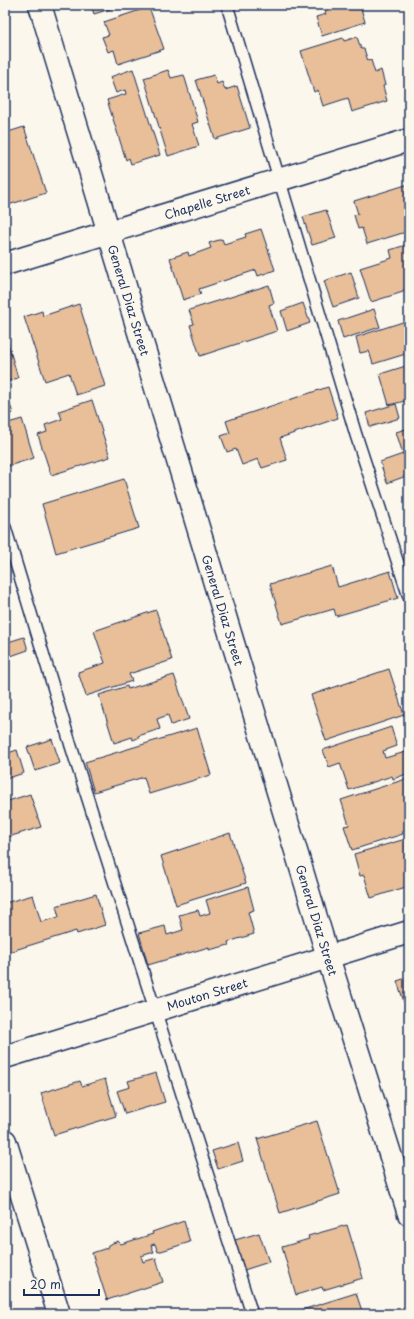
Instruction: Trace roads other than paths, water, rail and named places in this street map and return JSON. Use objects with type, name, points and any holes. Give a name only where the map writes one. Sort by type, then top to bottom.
[{"type":"street","name":"General Diaz Street","points":[[40,5],[328,957],[409,1214]]},
{"type":"street","name":"Chapelle Street","points":[[5,264],[409,140]]},
{"type":"street","name":"Mouton Street","points":[[5,1057],[409,932]]},
{"type":"street","points":[[5,1141],[59,1314]]},
{"type":"lane","points":[[227,5],[356,435],[409,597]]},
{"type":"lane","points":[[5,527],[71,746],[252,1314]]}]
